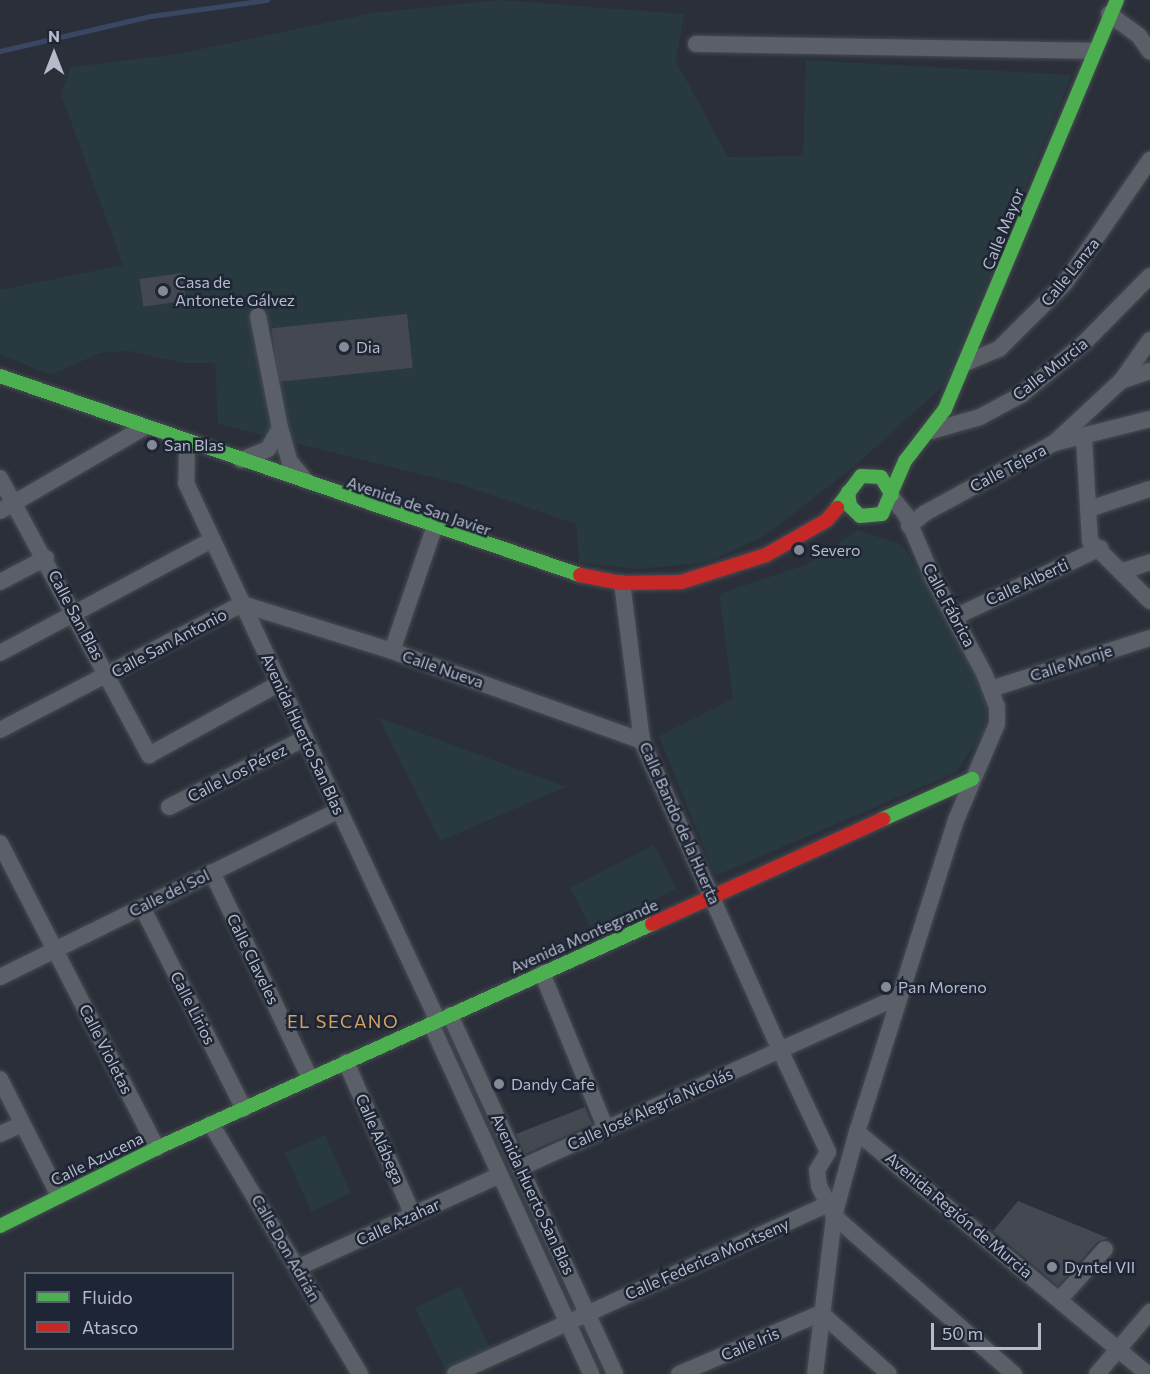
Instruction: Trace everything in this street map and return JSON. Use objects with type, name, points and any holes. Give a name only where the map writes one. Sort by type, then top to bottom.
[{"type":"main road","name":"Calle Mayor","points":[[892,497],[905,461],[931,431],[968,362],[1093,51],[1113,7]]},
{"type":"main road","name":"Avenida de San Javier","points":[[0,378],[23,384],[314,488],[558,570],[622,583],[653,584],[710,576],[766,555],[827,520],[848,492]]},
{"type":"main road","name":"Calle Mayor","points":[[871,474],[905,461]]},
{"type":"main road","points":[[871,474],[885,480],[892,497],[887,510],[865,517],[850,506],[848,492],[856,478],[871,474]]},
{"type":"main road","name":"Avenida de San Javier","points":[[827,520],[865,517]]},
{"type":"main road","name":"Avenida Montegrande","points":[[211,1124],[972,779]]},
{"type":"main road","name":"Calle Azucena","points":[[0,1226],[157,1148],[211,1124]]},
{"type":"street","points":[[1113,7],[1144,33],[1150,52]]},
{"type":"street","points":[[696,44],[1093,51]]},
{"type":"street","name":"Calle Lanza","points":[[968,362],[999,349],[1065,283],[1150,160]]},
{"type":"street","name":"Calle Murcia","points":[[931,431],[980,417],[1021,395],[1084,343],[1150,276]]},
{"type":"street","points":[[258,316],[279,429],[296,471],[314,488]]},
{"type":"street","points":[[1054,443],[1121,381],[1150,340]]},
{"type":"street","points":[[1121,381],[1150,371]]},
{"type":"street","name":"Calle Tejera","points":[[908,524],[1054,443],[1084,438],[1150,419]]},
{"type":"street","points":[[0,511],[143,428]]},
{"type":"street","points":[[237,461],[268,449],[279,429]]},
{"type":"street","points":[[1084,438],[1090,541],[1100,548],[1150,601]]},
{"type":"street","name":"Avenida Huerto San Blas","points":[[187,444],[186,483],[212,540],[440,1020],[520,1168],[615,1374]]},
{"type":"street","name":"Calle San Blas","points":[[0,478],[46,558],[149,755],[279,683]]},
{"type":"street","points":[[1089,509],[1150,489]]},
{"type":"street","name":"Calle Fábrica","points":[[815,1374],[831,1210],[898,998],[972,779],[996,730],[997,707],[991,689],[908,524],[892,497]]},
{"type":"street","points":[[865,517],[908,524]]},
{"type":"street","points":[[392,651],[434,528]]},
{"type":"street","points":[[0,653],[212,540]]},
{"type":"street","name":"Calle Alberti","points":[[955,617],[1100,548]]},
{"type":"street","points":[[0,582],[46,558]]},
{"type":"street","points":[[1123,571],[1150,562]]},
{"type":"street","name":"Calle Bando de la Huerta","points":[[622,583],[642,741],[828,1152],[817,1170],[831,1210]]},
{"type":"street","name":"Calle Nueva","points":[[242,604],[392,651],[642,741]]},
{"type":"street","name":"Calle San Antonio","points":[[0,730],[242,604]]},
{"type":"street","name":"Calle Monje","points":[[991,689],[1150,638]]},
{"type":"street","name":"Calle Los Pérez","points":[[169,807],[305,738]]},
{"type":"street","name":"Calle del Sol","points":[[0,977],[339,810]]},
{"type":"street","name":"Calle Violetas","points":[[0,843],[7,875],[56,949],[157,1148]]},
{"type":"street","name":"Calle Claveles","points":[[212,872],[310,1078]]},
{"type":"street","name":"Calle Lirios","points":[[142,907],[244,1109]]},
{"type":"street","points":[[542,973],[606,1129]]},
{"type":"street","name":"Calle José Alegría Nicolás","points":[[520,1168],[898,998]]},
{"type":"street","name":"Avenida Huerto San Blas","points":[[440,1020],[500,1176],[591,1374]]},
{"type":"street","name":"Calle Alábega","points":[[346,1062],[413,1215]]},
{"type":"street","points":[[0,1079],[59,1196]]},
{"type":"street","points":[[0,1134],[22,1124]]},
{"type":"street","name":"Calle Don Adrián","points":[[211,1124],[360,1374]]},
{"type":"street","name":"Avenida Región de Murcia","points":[[857,1132],[1148,1374]]},
{"type":"street","name":"Calle Azahar","points":[[297,1268],[500,1176]]},
{"type":"street","points":[[831,1210],[1014,1374]]},
{"type":"street","name":"Calle Federica Montseny","points":[[455,1374],[587,1313],[831,1210]]},
{"type":"street","points":[[1060,1299],[1105,1249]]},
{"type":"street","points":[[1097,1374],[1150,1312]]},
{"type":"street","points":[[821,1313],[889,1374]]},
{"type":"street","name":"Calle Iris","points":[[680,1374],[821,1313]]},
{"type":"shaded area","points":[[499,0],[684,14],[676,61],[728,157],[803,156],[806,60],[1072,75],[946,383],[856,465],[766,535],[708,562],[641,569],[579,563],[576,524],[459,484],[218,424],[215,363],[183,363],[129,351],[100,353],[51,375],[0,354],[0,290],[123,265],[61,94],[71,67],[177,54],[373,13]]},
{"type":"shaded area","points":[[857,530],[903,545],[962,644],[986,701],[986,729],[955,773],[715,876],[659,736],[733,699],[719,594],[808,564]]},
{"type":"shaded area","points":[[378,717],[566,787],[440,841]]},
{"type":"shaded area","points":[[654,845],[676,889],[592,931],[570,888]]},
{"type":"shaded area","points":[[325,1135],[351,1193],[311,1211],[285,1153]]},
{"type":"shaded area","points":[[460,1286],[491,1349],[446,1371],[415,1308]]},
{"type":"building","name":"Casa de Antonete Gálvez","points":[[182,273],[186,301],[143,307],[139,279]]},
{"type":"building","name":"Dia","points":[[407,314],[413,368],[277,382],[272,328]]},
{"type":"building","points":[[585,1107],[592,1124],[525,1154],[516,1134]]},
{"type":"building","name":"Dyntel VII","points":[[1018,1201],[1108,1238],[1097,1242],[1058,1286],[993,1231]]},
{"type":"waterway","points":[[0,51],[151,16],[267,0]]},
{"type":"traffic: fast","points":[[848,492],[850,506],[860,516],[882,514],[905,461],[945,409],[1117,0]]},
{"type":"traffic: fast","points":[[0,376],[580,575]]},
{"type":"traffic: fast","points":[[837,508],[861,476],[881,477],[892,495]]},
{"type":"traffic: fast","points":[[883,819],[972,779]]},
{"type":"traffic: fast","points":[[0,1226],[157,1148],[652,924]]},
{"type":"traffic: jam","points":[[580,575],[622,583],[681,582],[766,555],[827,520],[837,508]]},
{"type":"traffic: jam","points":[[652,924],[883,819]]},
{"type":"place","name":"Casa de Antonete Gálvez","points":[[163,291]]},
{"type":"place","name":"Dia","points":[[344,347]]},
{"type":"place","name":"San Blas","points":[[152,445]]},
{"type":"place","name":"Severo","points":[[799,550]]},
{"type":"place","name":"Pan Moreno","points":[[886,987]]},
{"type":"place","name":"Dandy Cafe","points":[[499,1084]]},
{"type":"place","name":"Dyntel VII","points":[[1052,1267]]},
{"type":"district","name":"EL SECANO","points":[[343,1021]]}]
